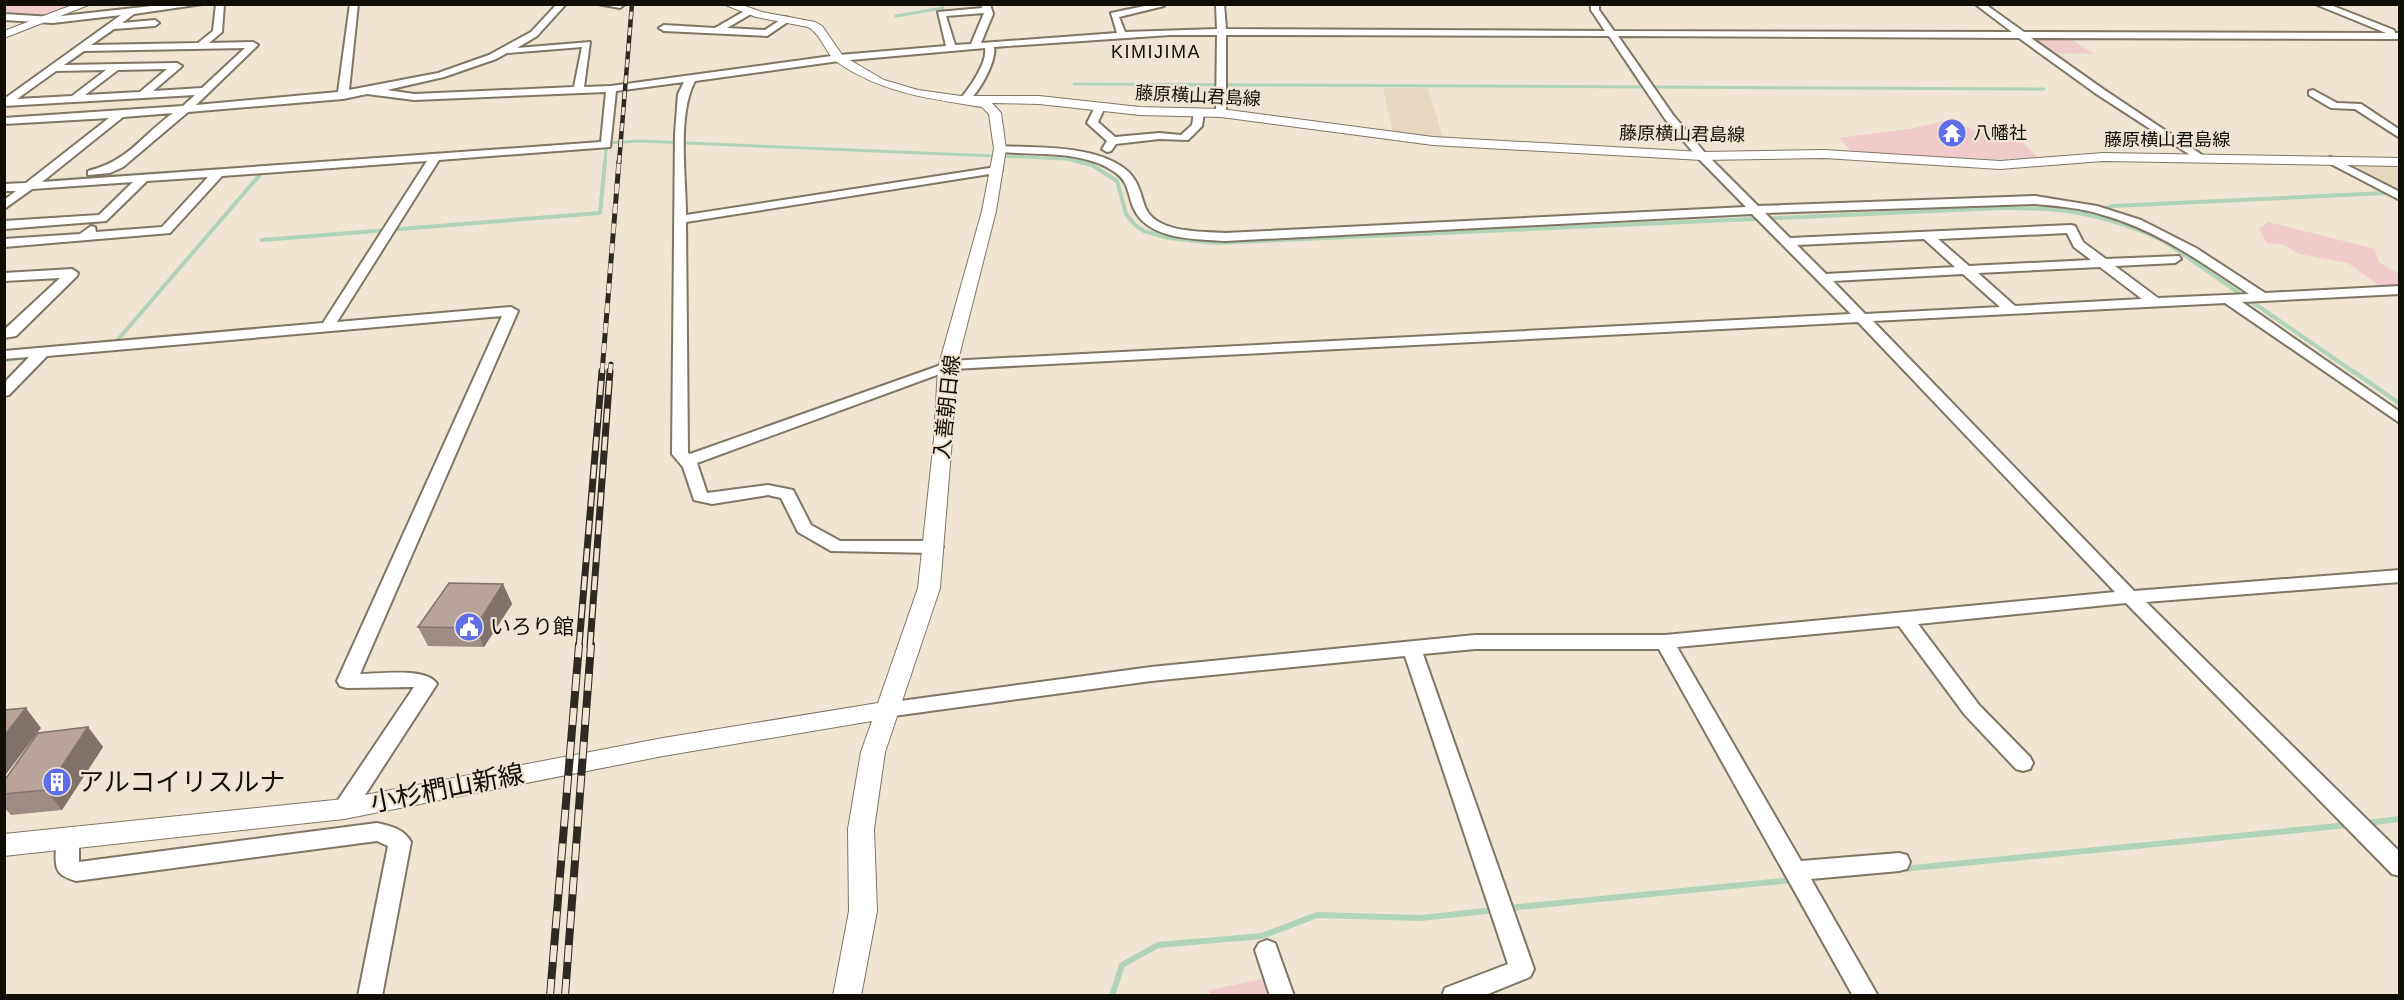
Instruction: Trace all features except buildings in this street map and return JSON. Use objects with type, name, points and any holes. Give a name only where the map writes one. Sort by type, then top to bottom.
[{"type":"main road","points":[[4,35],[86,4]]},
{"type":"main road","name":"入善朝日線","points":[[728,4],[748,12],[803,22],[818,28],[839,58],[880,82],[917,93],[978,101],[992,108],[995,113],[998,160],[989,211],[948,366],[934,547],[928,588],[913,640],[886,710],[873,752],[861,830],[863,911],[847,996]]},
{"type":"main road","name":"藤原横山君島線","points":[[965,99],[1039,100],[1140,111],[1221,113],[1433,141],[1702,156],[1824,154],[2000,165],[2103,157],[2400,162]]},
{"type":"main road","name":"小杉椚山新線","points":[[4,844],[68,840],[344,809],[663,747],[886,710]]},
{"type":"street","points":[[4,17],[45,20],[112,14],[129,8],[198,4]]},
{"type":"street","points":[[142,94],[217,32],[220,4]]},
{"type":"street","points":[[343,96],[354,4]]},
{"type":"street","points":[[4,121],[298,101],[369,91],[456,70],[503,52],[536,34],[557,14],[562,4]]},
{"type":"street","points":[[602,4],[620,4]]},
{"type":"street","points":[[1220,4],[1221,113]]},
{"type":"street","points":[[1595,4],[1595,10],[1669,117],[1702,156],[1860,316],[2130,597],[2400,867]]},
{"type":"street","points":[[1979,4],[2198,157]]},
{"type":"street","points":[[2319,4],[2400,34]]},
{"type":"street","points":[[1122,35],[1114,15],[1160,6]]},
{"type":"street","points":[[951,48],[941,14],[986,7],[989,14],[975,46]]},
{"type":"street","points":[[5,103],[111,26],[129,8]]},
{"type":"street","points":[[718,30],[748,12]]},
{"type":"street","points":[[664,28],[767,33],[788,19]]},
{"type":"street","points":[[111,26],[155,23]]},
{"type":"street","points":[[369,91],[414,97],[611,89],[839,58],[1122,35],[1221,32],[2400,34]]},
{"type":"street","points":[[503,52],[587,44],[579,90]]},
{"type":"street","points":[[4,180],[111,170],[186,109],[253,45],[82,48]]},
{"type":"street","points":[[965,99],[976,91],[983,66],[991,54],[989,45]]},
{"type":"street","points":[[54,68],[177,66]]},
{"type":"street","points":[[74,99],[116,67]]},
{"type":"street","points":[[691,79],[683,94],[680,134],[680,454],[688,460],[695,474],[700,496],[712,499],[768,490],[787,494],[804,528],[837,547],[934,547]]},
{"type":"street","points":[[4,88],[26,88]]},
{"type":"street","points":[[4,188],[606,145],[611,89]]},
{"type":"street","points":[[5,103],[206,91]]},
{"type":"street","points":[[2313,93],[2335,106],[2357,106],[2400,135]]},
{"type":"street","points":[[1100,106],[1092,123],[1113,141],[1160,136],[1184,138],[1197,126],[1198,113]]},
{"type":"street","points":[[4,206],[120,114]]},
{"type":"street","points":[[1099,161],[1113,141]]},
{"type":"street","points":[[681,219],[998,160],[1086,157],[1122,172],[1136,190],[1142,215],[1149,222],[1172,231],[1225,237],[1757,210],[2035,200],[2075,204],[2146,226],[2188,247],[2261,296]]},
{"type":"street","points":[[327,327],[435,158]]},
{"type":"street","points":[[2331,160],[2400,197]]},
{"type":"street","points":[[4,243],[157,233],[166,230],[218,173]]},
{"type":"street","points":[[84,237],[144,178]]},
{"type":"street","points":[[4,225],[102,218]]},
{"type":"street","points":[[1788,242],[1926,235],[2070,223],[2078,244],[2153,301]]},
{"type":"street","points":[[1926,235],[2012,309]]},
{"type":"street","points":[[1823,278],[2175,259]]},
{"type":"street","points":[[4,277],[72,273],[11,333],[4,334]]},
{"type":"street","points":[[688,460],[948,366],[1860,316],[2400,290]]},
{"type":"street","points":[[2231,298],[2400,419]]},
{"type":"street","points":[[4,355],[511,311],[347,681],[418,680],[427,684],[344,809]]},
{"type":"street","points":[[4,392],[43,351]]},
{"type":"street","points":[[886,710],[1151,674],[1474,642],[1665,642],[2130,597],[2400,576]]},
{"type":"street","points":[[1904,619],[1972,710],[2023,763]]},
{"type":"street","points":[[1665,642],[1866,996]]},
{"type":"street","points":[[1412,649],[1522,969],[1454,996]]},
{"type":"street","points":[[68,840],[68,867],[76,872],[377,832],[390,835],[400,842],[370,996]]},
{"type":"street","points":[[1795,871],[1899,862]]},
{"type":"street","points":[[1267,950],[1282,996]]},
{"type":"shaded area","points":[[4,5],[79,5],[45,17],[5,14]]},
{"type":"shaded area","points":[[2028,37],[2068,37],[2094,54],[2051,53]]},
{"type":"shaded area","points":[[1383,88],[1428,88],[1443,138],[1393,133]]},
{"type":"shaded area","points":[[1948,120],[1995,138],[2021,141],[2039,158],[1965,160],[1852,152],[1839,138],[1910,129]]},
{"type":"shaded area","points":[[2342,163],[2399,164],[2399,188],[2386,188]]},
{"type":"shaded area","points":[[2268,222],[2375,249],[2379,262],[2399,274],[2399,286],[2381,287],[2348,263],[2299,254],[2284,245],[2267,243],[2259,229]]},
{"type":"shaded area","points":[[1262,979],[1269,995],[1210,995],[1209,990]]},
{"type":"waterway","points":[[896,16],[943,8],[942,4]]},
{"type":"waterway","points":[[1588,4],[1642,87]]},
{"type":"waterway","points":[[1074,84],[1642,87]]},
{"type":"waterway","points":[[1642,87],[2044,89]]},
{"type":"waterway","points":[[437,154],[639,141],[1067,159],[1082,163]]},
{"type":"waterway","points":[[605,163],[606,148]]},
{"type":"waterway","points":[[262,240],[600,213],[605,161]]},
{"type":"waterway","points":[[1076,161],[1092,165],[1117,181],[1126,214],[1135,225],[1144,231],[1168,238],[1216,243],[2000,208],[2043,209],[2084,214],[2123,224],[2164,241],[2355,373]]},
{"type":"waterway","points":[[45,181],[222,169]]},
{"type":"waterway","points":[[115,343],[264,170]]},
{"type":"waterway","points":[[2102,213],[2104,209],[2113,206],[2385,193]]},
{"type":"waterway","points":[[43,356],[80,353]]},
{"type":"waterway","points":[[4,360],[32,357]]},
{"type":"waterway","points":[[2353,371],[2400,404]]},
{"type":"waterway","points":[[2366,823],[2400,819]]},
{"type":"waterway","points":[[1903,869],[2348,825]]},
{"type":"waterway","points":[[1509,908],[1793,880]]},
{"type":"waterway","points":[[1112,996],[1122,965],[1158,945],[1262,936],[1317,915],[1421,918],[1495,910]]},
{"type":"railway","points":[[619,163],[632,4]]},
{"type":"railway","points":[[602,373],[619,161]]},
{"type":"railway","points":[[610,373],[611,364]]},
{"type":"railway","points":[[579,646],[602,371]]},
{"type":"railway","points":[[590,646],[610,371]]},
{"type":"railway","points":[[550,996],[579,645]]},
{"type":"railway","points":[[565,996],[591,645]]},
{"type":"place","name":"八幡社","points":[[1952,133]]},
{"type":"place","name":"いろり館","points":[[469,627]]},
{"type":"place","name":"アルコイリスルナ","points":[[57,782]]},
{"type":"district","name":"KIMIJIMA","points":[[1156,52]]}]
